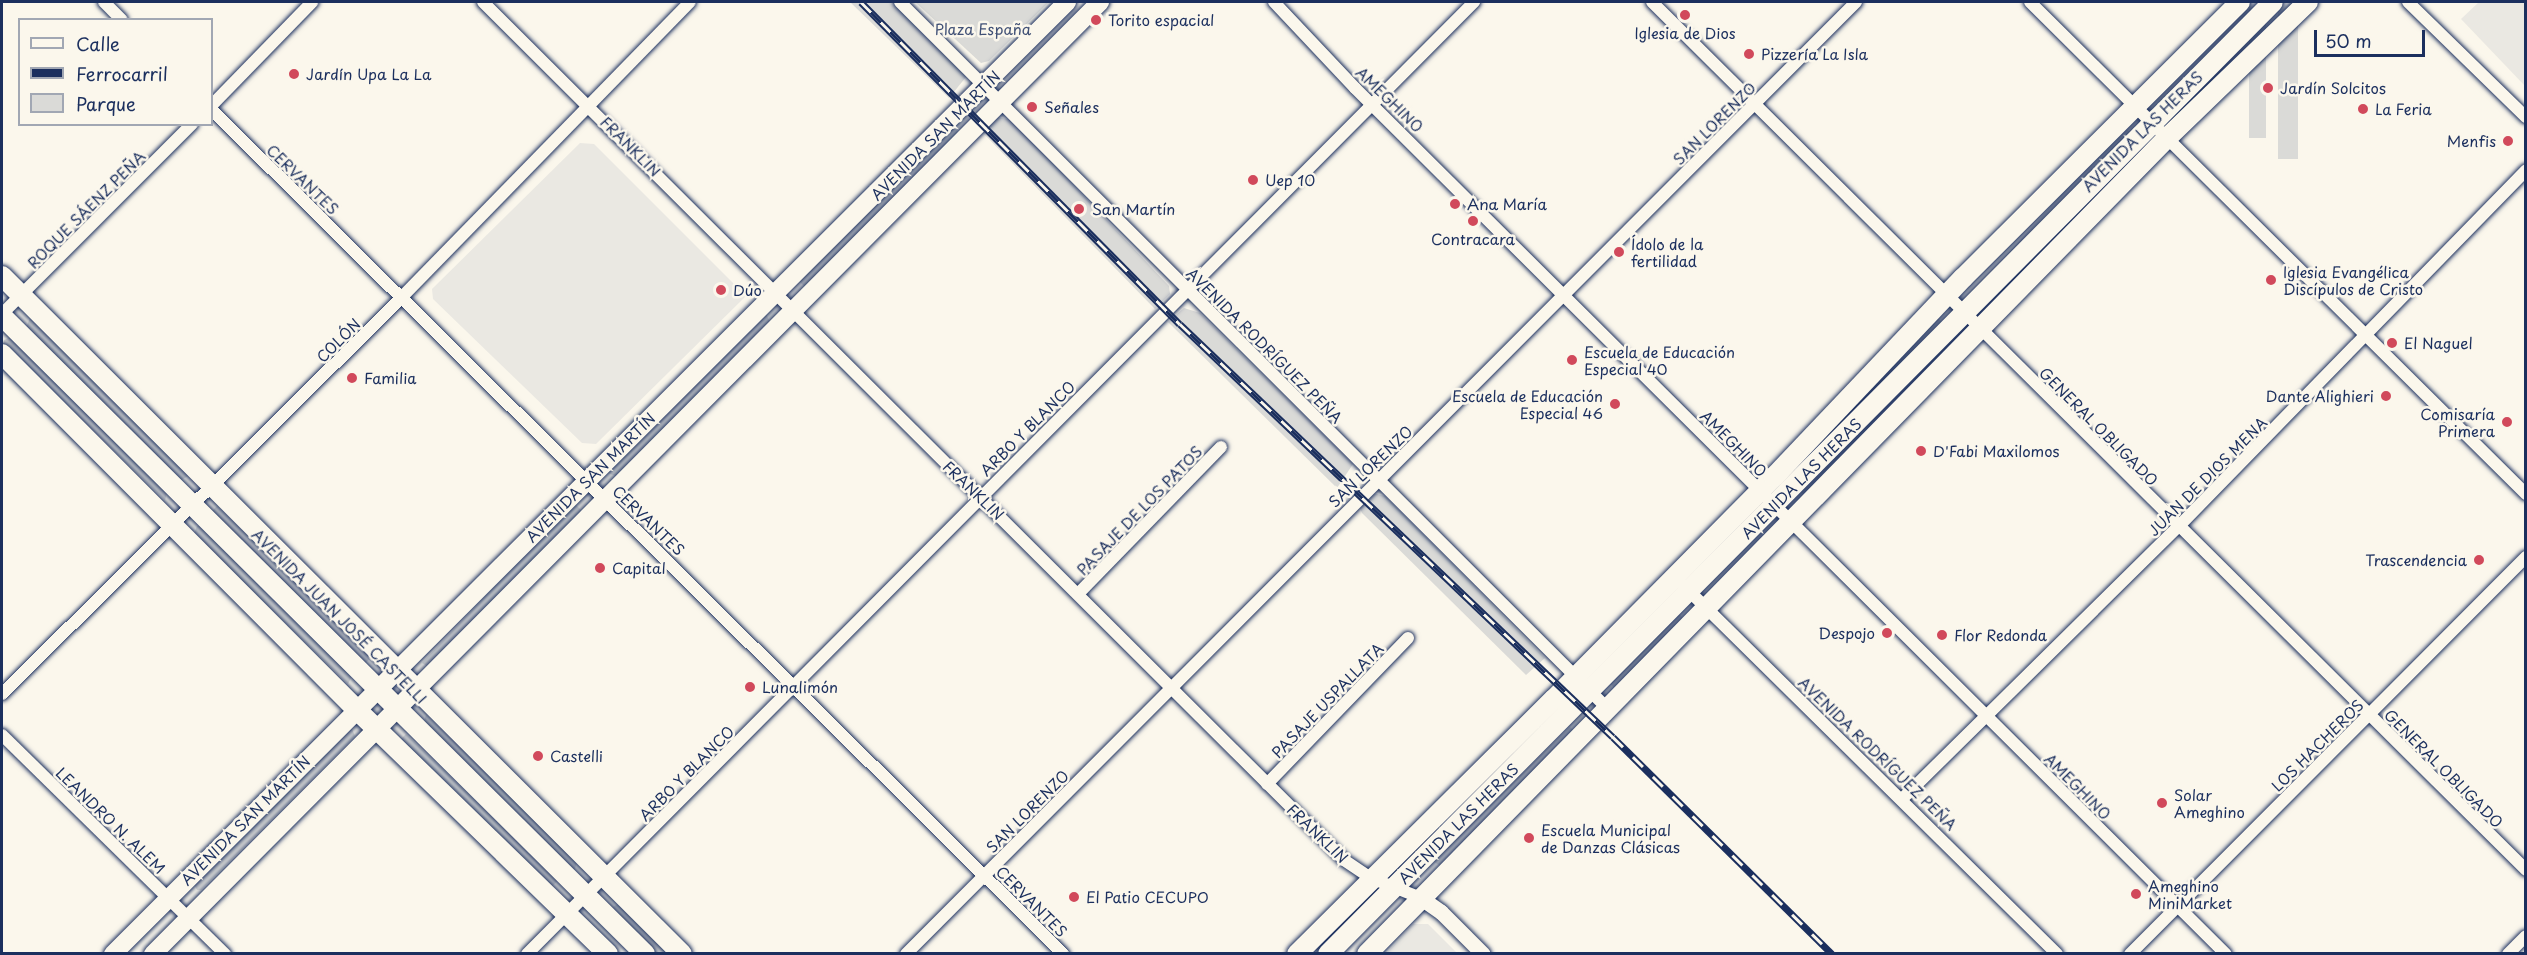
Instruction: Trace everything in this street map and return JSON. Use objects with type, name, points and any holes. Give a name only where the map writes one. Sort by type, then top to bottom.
[{"type":"main road","name":"AVENIDA SAN MARTÍN","points":[[113,954],[168,896],[357,710],[397,674],[585,480],[777,294],[1067,2]]},
{"type":"main road","name":"AVENIDA SAN MARTÍN","points":[[153,954],[606,500],[792,309],[1002,103],[1100,2]]},
{"type":"main road","name":"AVENIDA LAS HERAS","points":[[1328,954],[1689,591],[1767,497],[1946,295],[2240,2]]},
{"type":"main road","name":"AVENIDA LAS HERAS","points":[[1297,954],[1675,577],[1767,497],[1965,313],[2151,121],[2273,2]]},
{"type":"main road","name":"AVENIDA LAS HERAS","points":[[1366,954],[1610,710],[2167,138],[2308,2]]},
{"type":"main road","points":[[1046,23],[1063,40]]},
{"type":"main road","name":"AVENIDA JUAN JOSÉ CASTELLI","points":[[2,276],[414,691],[682,954]]},
{"type":"main road","name":"AVENIDA JUAN JOSÉ CASTELLI","points":[[2,315],[377,692],[645,954]]},
{"type":"main road","points":[[2,354],[357,710],[568,912],[608,954]]},
{"type":"street","points":[[104,2],[120,18]]},
{"type":"street","points":[[213,104],[312,2]]},
{"type":"street","name":"FRANKLIN","points":[[483,2],[589,104],[1344,860],[1371,878],[1421,898],[1441,912],[1483,954]]},
{"type":"street","name":"COLÓN","points":[[2,694],[172,522],[402,297],[690,2]]},
{"type":"street","name":"AVENIDA RODRÍGUEZ PEÑA","points":[[900,2],[1610,710]]},
{"type":"street","name":"AMEGHINO","points":[[1274,2],[1371,103],[2226,954]]},
{"type":"street","name":"ARBO Y BLANCO","points":[[527,954],[1474,2]]},
{"type":"street","name":"GENERAL OBLIGADO","points":[[1652,2],[2526,870]]},
{"type":"street","name":"SAN LORENZO","points":[[906,954],[1378,478],[1566,295],[1856,2]]},
{"type":"street","points":[[2030,2],[2526,494]]},
{"type":"street","points":[[2408,2],[2526,117]]},
{"type":"street","name":"CERVANTES","points":[[213,112],[795,685],[1063,954]]},
{"type":"street","name":"ROQUE SÁENZ PEÑA","points":[[2,315],[190,126]]},
{"type":"street","name":"JUAN DE DIOS MENA","points":[[1903,798],[2179,526],[2526,170]]},
{"type":"street","name":"PASAJE DE LOS PATOS","points":[[1078,594],[1221,447]]},
{"type":"street","name":"LOS HACHEROS","points":[[2130,954],[2526,557]]},
{"type":"street","name":"AVENIDA RODRÍGUEZ PEÑA","points":[[1675,577],[1903,798],[2058,954]]},
{"type":"street","name":"PASAJE USPALLATA","points":[[1267,784],[1408,638]]},
{"type":"street","name":"LEANDRO N. ALEM","points":[[2,735],[225,954]]},
{"type":"street","points":[[2508,954],[2526,936]]},
{"type":"shaded area","points":[[2479,2],[2525,2],[2525,86],[2461,19]]},
{"type":"shaded area","points":[[580,143],[594,144],[746,296],[596,444],[582,443],[433,299],[432,289]]},
{"type":"shaded area","points":[[1413,924],[1428,924],[1457,953],[1386,954]]},
{"type":"green space","points":[[850,2],[893,2],[964,69],[966,77],[949,98]]},
{"type":"green space","name":"Plaza España","points":[[915,2],[1049,2],[989,61],[981,63]]},
{"type":"green space","points":[[2249,2],[2266,2],[2266,138],[2249,138]]},
{"type":"green space","points":[[2278,2],[2298,2],[2298,159],[2278,159]]},
{"type":"green space","points":[[997,117],[1012,120],[1169,286],[1170,294],[1155,309],[982,132]]},
{"type":"green space","points":[[954,125],[958,132],[806,288],[798,280]]},
{"type":"green space","points":[[2123,126],[2132,134],[1984,298],[1975,290]]},
{"type":"green space","points":[[2141,140],[2149,148],[1993,304],[1985,296]]},
{"type":"green space","points":[[1184,308],[1200,313],[1353,464],[1337,488],[1168,322]]},
{"type":"green space","points":[[766,314],[770,322],[618,477],[608,473]]},
{"type":"green space","points":[[1937,317],[1944,324],[1786,482],[1779,475]]},
{"type":"green space","points":[[30,318],[36,319],[190,475],[181,480],[26,328]]},
{"type":"green space","points":[[1952,334],[1959,340],[1806,496],[1797,489]]},
{"type":"green space","points":[[13,336],[167,493],[165,500],[4,344],[4,340]]},
{"type":"green space","points":[[1373,493],[1385,496],[1545,658],[1526,675],[1362,513],[1360,508]]},
{"type":"green space","points":[[574,503],[583,512],[427,666],[422,663]]},
{"type":"green space","points":[[217,506],[372,656],[365,664],[209,514]]},
{"type":"green space","points":[[197,526],[203,526],[352,676],[348,684],[194,534]]},
{"type":"green space","points":[[1678,613],[1685,620],[1616,689],[1609,682]]},
{"type":"green space","points":[[426,715],[578,860],[574,871],[423,724]]},
{"type":"green space","points":[[1570,727],[1575,732],[1440,866],[1433,861]]},
{"type":"green space","points":[[347,728],[352,729],[355,736],[201,890],[197,890],[193,882]]},
{"type":"green space","points":[[406,734],[558,881],[551,888],[399,741]]},
{"type":"green space","points":[[622,904],[672,953],[655,953],[614,913],[613,907]]},
{"type":"railway","points":[[861,2],[1180,324],[1613,737],[1832,954]]},
{"type":"place","name":"Iglesia de Dios","points":[[1685,15]]},
{"type":"place","name":"Torito espacial","points":[[1096,20]]},
{"type":"place","name":"Pizzería La Isla","points":[[1749,54]]},
{"type":"place","name":"Jardín Upa La La","points":[[294,74]]},
{"type":"place","name":"Jardín Solcitos","points":[[2268,88]]},
{"type":"place","name":"Señales","points":[[1032,107]]},
{"type":"place","name":"La Feria","points":[[2363,109]]},
{"type":"place","name":"Menfis","points":[[2508,141]]},
{"type":"place","name":"Uep 10","points":[[1253,180]]},
{"type":"place","name":"Ana María","points":[[1455,204]]},
{"type":"place","name":"San Martín","points":[[1079,209]]},
{"type":"place","name":"Contracara","points":[[1473,221]]},
{"type":"place","name":"Ídolo de la fertilidad","points":[[1619,252]]},
{"type":"place","name":"Iglesia Evangélica Discípulos de Cristo","points":[[2271,280]]},
{"type":"place","name":"Dúo","points":[[721,290]]},
{"type":"place","name":"El Naguel","points":[[2392,343]]},
{"type":"place","name":"Escuela de Educación Especial 40","points":[[1572,360]]},
{"type":"place","name":"Familia","points":[[352,378]]},
{"type":"place","name":"Dante Alighieri","points":[[2386,396]]},
{"type":"place","name":"Escuela de Educación Especial 46","points":[[1615,404]]},
{"type":"place","name":"Comisaría Primera","points":[[2507,422]]},
{"type":"place","name":"D'Fabi Maxilomos","points":[[1921,451]]},
{"type":"place","name":"Trascendencia","points":[[2479,560]]},
{"type":"place","name":"Capital","points":[[600,568]]},
{"type":"place","name":"Despojo","points":[[1887,633]]},
{"type":"place","name":"Flor Redonda","points":[[1942,635]]},
{"type":"place","name":"Lunalimón","points":[[750,687]]},
{"type":"place","name":"Castelli","points":[[538,756]]},
{"type":"place","name":"Solar Ameghino","points":[[2162,803]]},
{"type":"place","name":"Escuela Municipal de Danzas Clásicas","points":[[1529,838]]},
{"type":"place","name":"Ameghino MiniMarket","points":[[2136,894]]},
{"type":"place","name":"El Patio CECUPO","points":[[1074,897]]}]
